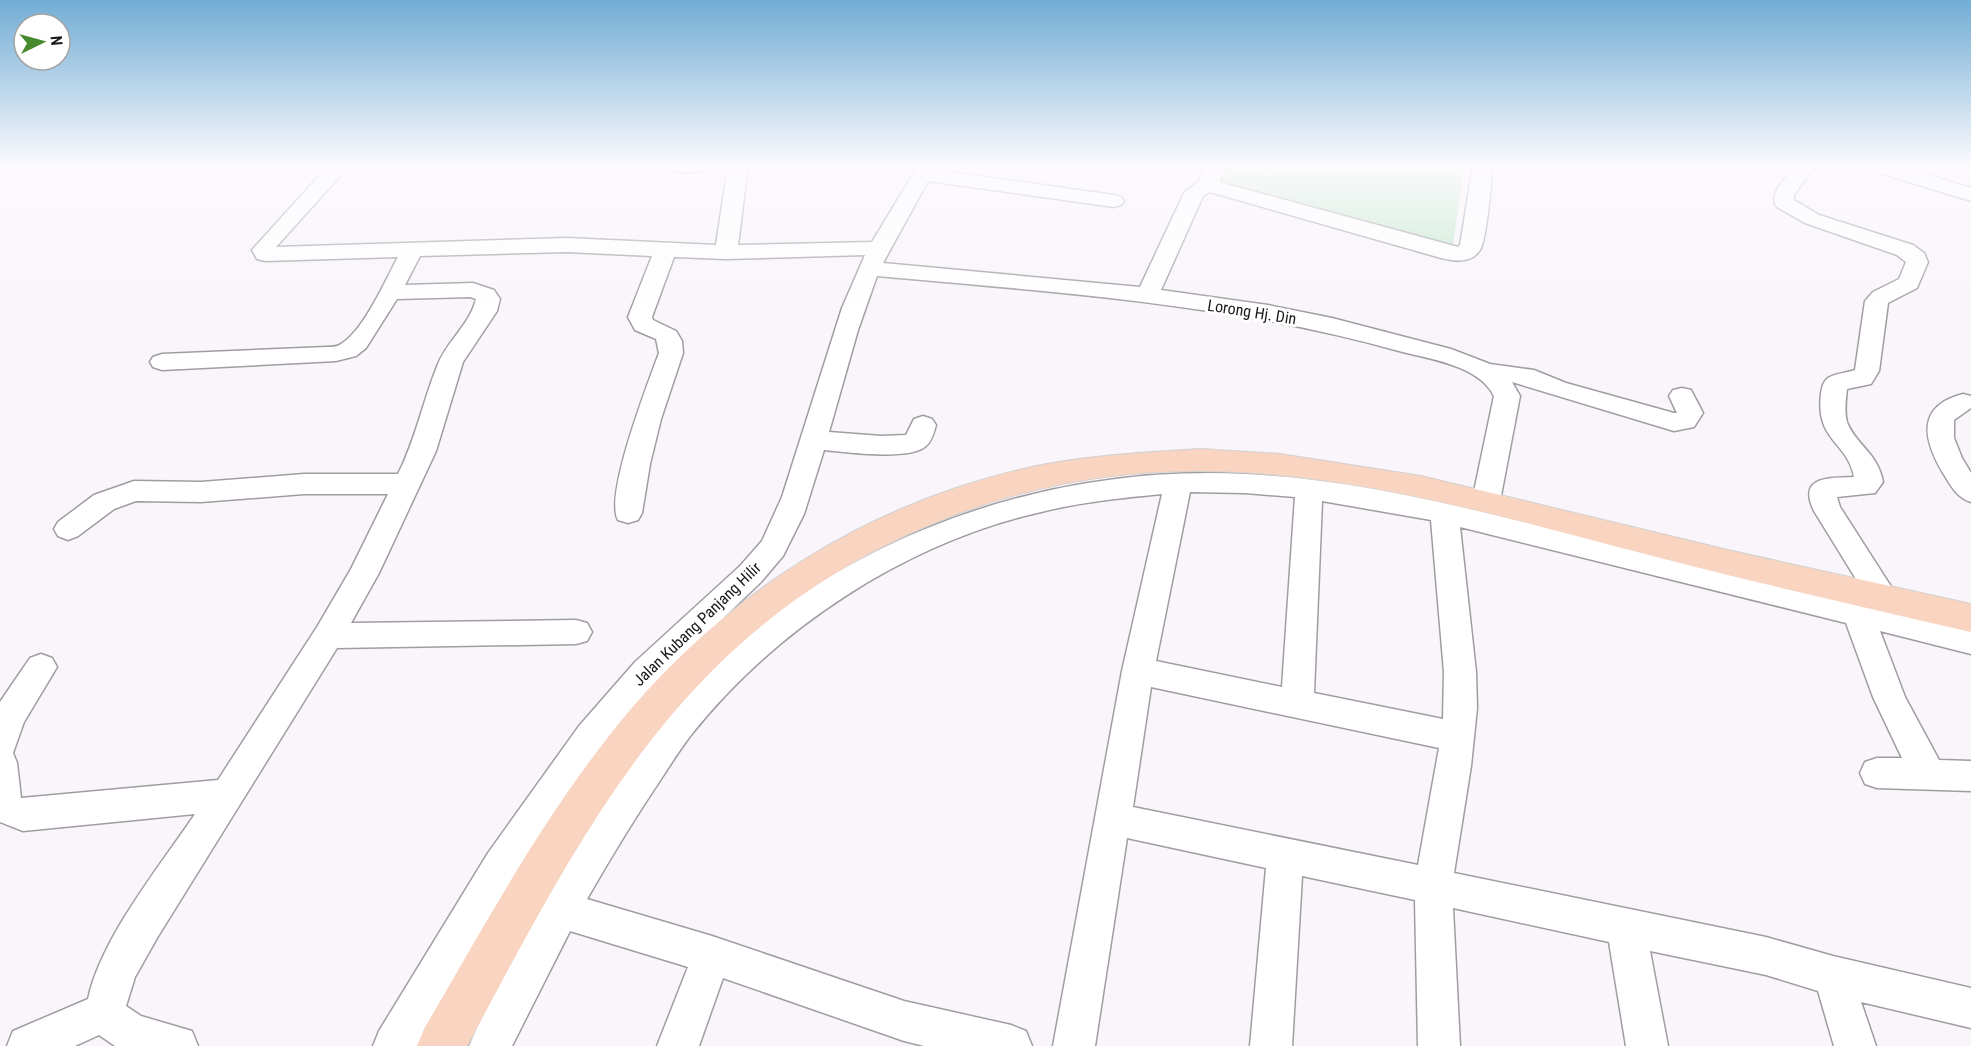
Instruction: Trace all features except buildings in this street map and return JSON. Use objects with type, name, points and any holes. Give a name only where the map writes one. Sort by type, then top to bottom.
[{"type":"main road","points":[[441,1046],[541,871],[611,765],[659,704],[704,655],[762,604],[819,565],[867,538],[922,512],[977,492],[1021,481],[1093,468],[1163,462],[1224,461],[1277,464],[1486,501],[1795,588],[1871,606],[1971,618]]},
{"type":"street","name":"Lorong Hj. Din","points":[[294,215],[267,244],[263,252],[346,253],[567,245],[875,259],[1274,314],[1366,333],[1461,361],[1486,371],[1499,382],[1507,396],[1486,501]]},
{"type":"street","points":[[726,252],[731,215]]},
{"type":"street","name":"Jalan Kubang Panjang Hilir","points":[[393,1046],[462,927],[517,839],[582,746],[628,691],[769,555],[780,537],[814,440],[847,327],[896,215]]},
{"type":"street","points":[[1147,296],[1184,215]]},
{"type":"street","points":[[1331,215],[1449,253],[1463,255],[1471,248],[1476,215]]},
{"type":"street","points":[[1805,215],[1905,250],[1916,258],[1917,262],[1909,283],[1877,301],[1867,371],[1862,378],[1839,382],[1835,385],[1833,416],[1835,424],[1862,460],[1869,473],[1869,482],[1865,486],[1828,488],[1822,491],[1823,501],[1871,606],[1866,638],[1911,744],[1929,775]]},
{"type":"street","points":[[162,362],[339,354],[354,346],[390,292],[412,250]]},
{"type":"street","points":[[628,513],[636,464],[648,419],[671,353],[670,338],[664,333],[643,325],[640,317],[665,251]]},
{"type":"street","points":[[177,1046],[129,1032],[114,1024],[105,1012],[117,973],[143,925],[328,636],[364,573],[423,451],[451,362],[485,311],[488,299],[486,295],[473,290],[390,292]]},
{"type":"street","points":[[1486,371],[1525,376],[1557,389],[1674,422],[1685,421],[1690,412],[1682,396]]},
{"type":"street","points":[[1963,402],[1948,410],[1941,419],[1941,434],[1957,476],[1971,492]]},
{"type":"street","points":[[814,440],[897,444],[914,442],[923,425]]},
{"type":"street","points":[[1074,1046],[1138,671],[1178,483]]},
{"type":"street","points":[[490,1046],[560,910],[610,823],[684,718],[732,668],[778,628],[834,587],[917,544],[1006,510],[1094,490],[1178,483],[1235,483],[1309,489],[1444,513],[1795,588]]},
{"type":"street","points":[[68,529],[104,502],[134,491],[201,492],[304,484],[406,484]]},
{"type":"street","points":[[1297,704],[1309,489]]},
{"type":"street","points":[[1440,1046],[1433,886],[1461,708],[1460,672],[1444,513]]},
{"type":"street","points":[[1871,606],[1971,641]]},
{"type":"street","points":[[328,636],[576,632]]},
{"type":"street","points":[[0,744],[2,732],[10,715],[41,667]]},
{"type":"street","points":[[1138,671],[1458,738]]},
{"type":"street","points":[[0,763],[5,808],[22,815],[228,795]]},
{"type":"street","points":[[1877,772],[1971,776]]},
{"type":"street","points":[[1113,819],[1284,857],[1766,956],[1833,976],[1971,1008]]},
{"type":"street","points":[[1271,1046],[1284,857]]},
{"type":"street","points":[[560,910],[712,955],[904,1021],[1011,1046]]},
{"type":"street","points":[[1626,926],[1647,1046]]},
{"type":"street","points":[[678,1046],[712,955]]},
{"type":"street","points":[[1833,976],[1855,1046]]},
{"type":"street","points":[[28,1046],[105,1012]]},
{"type":"green space","points":[[1339,215],[1457,215],[1453,246]]}]
